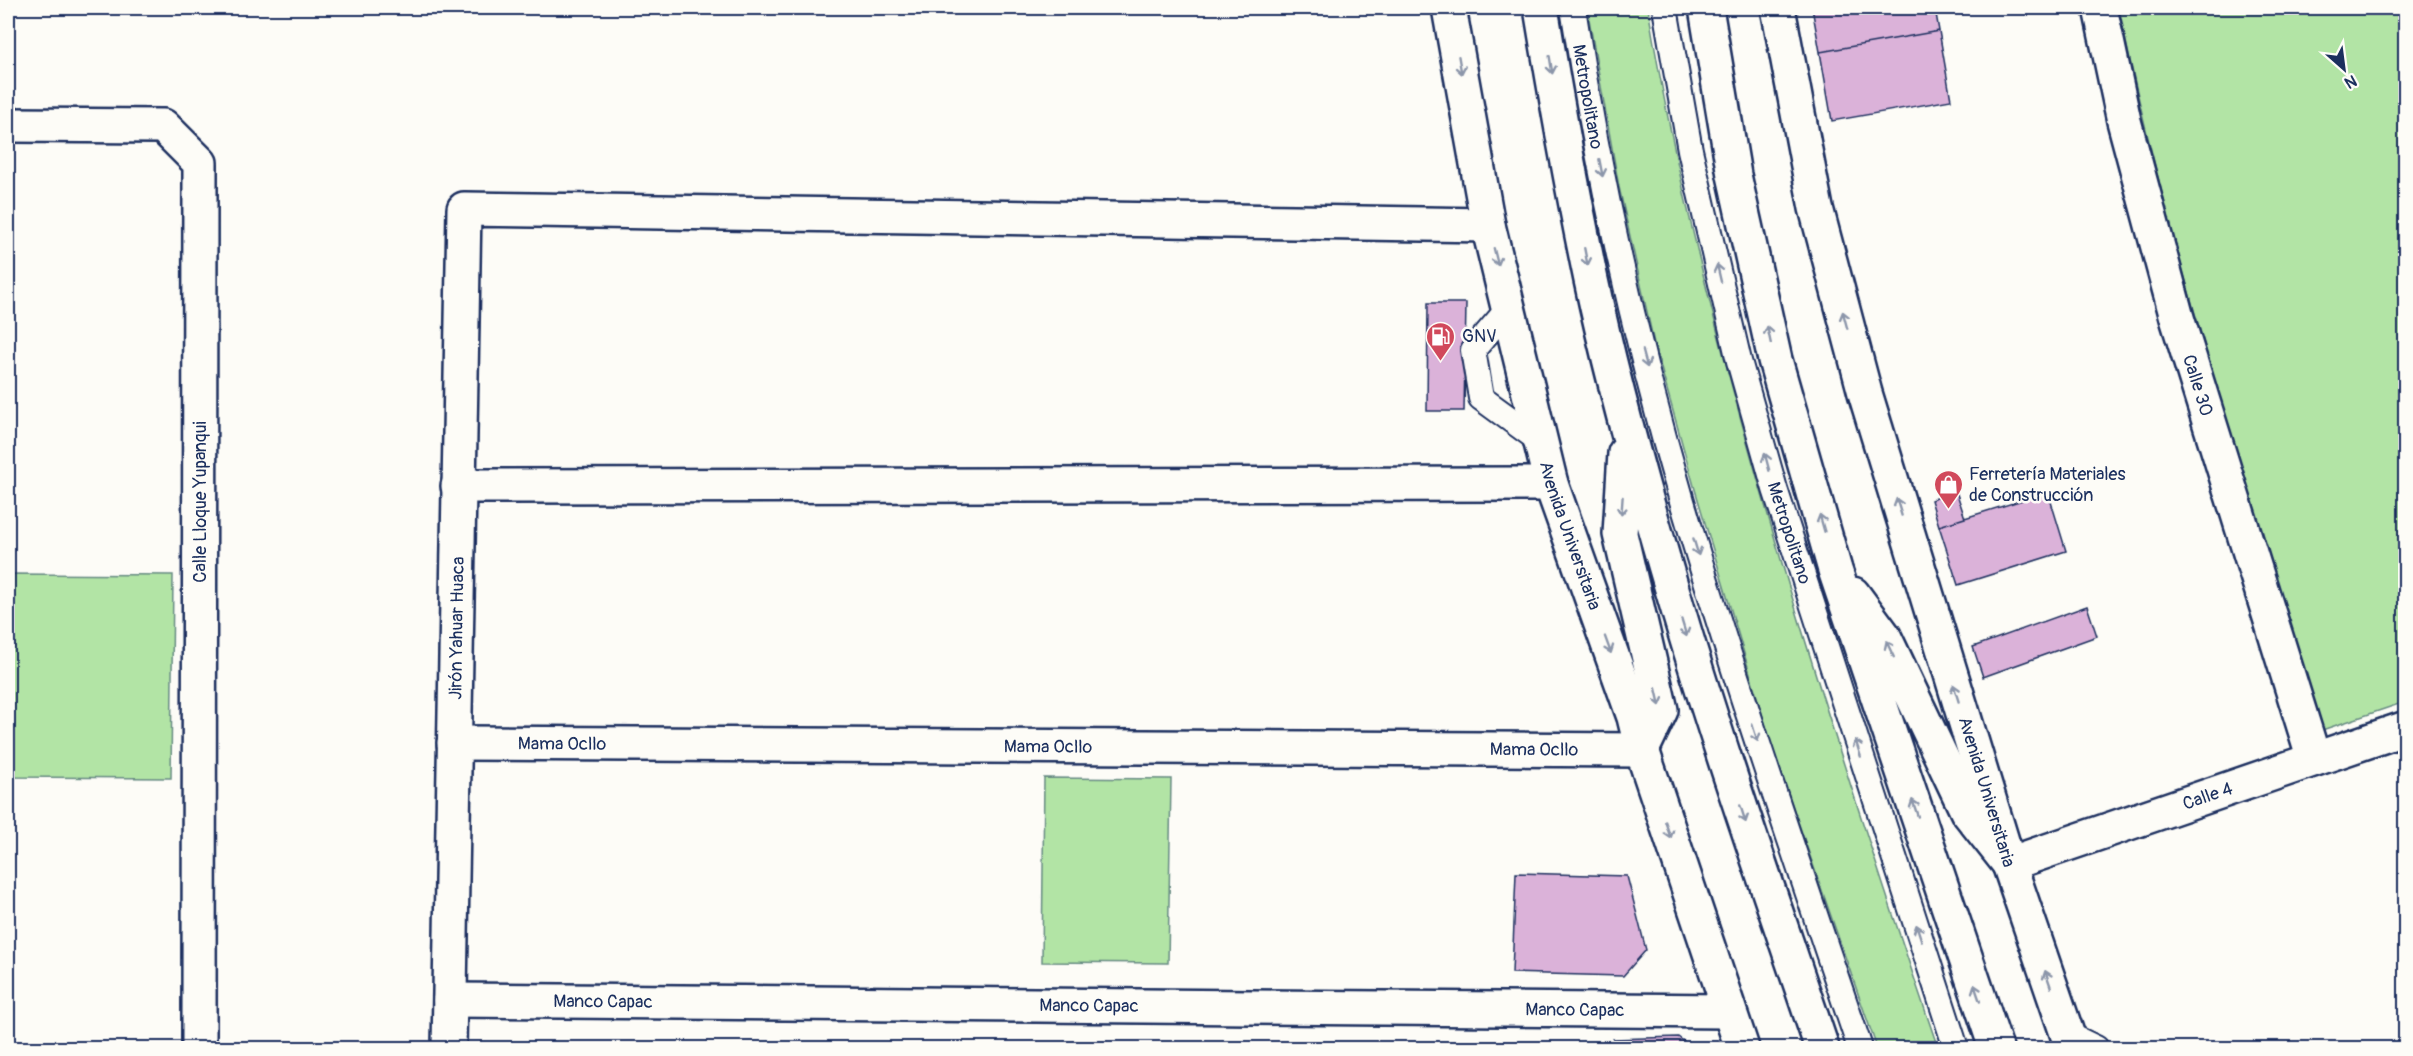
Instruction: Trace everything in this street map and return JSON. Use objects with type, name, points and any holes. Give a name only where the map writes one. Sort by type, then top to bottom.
[{"type":"street","name":"Avenida Universitaria","points":[[1449,8],[1488,225],[1551,484],[1634,717],[1642,750],[1742,1048]]},
{"type":"street","points":[[1541,8],[1564,149],[1592,283],[1627,427],[1672,590],[1821,1048]]},
{"type":"street","points":[[1706,8],[1734,175],[1775,360],[1835,570],[1996,1048]]},
{"type":"street","name":"Avenida Universitaria","points":[[1778,8],[1816,208],[1865,393],[2009,864],[2078,1044]]},
{"type":"street","name":"Calle 30","points":[[2100,8],[2124,121],[2177,318],[2314,759]]},
{"type":"street","name":"Calle Lloque Yupanqui","points":[[8,125],[163,126],[200,163],[199,1048]]},
{"type":"street","name":"Jirón Yahuar Huaca","points":[[449,1048],[464,209],[1488,225]]},
{"type":"street","points":[[1627,427],[1620,534],[1661,710],[1642,750]]},
{"type":"street","points":[[458,486],[1551,484]]},
{"type":"street","points":[[1835,570],[1884,636],[1967,811],[2009,864]]},
{"type":"street","name":"Calle 4","points":[[2009,864],[2406,728]]},
{"type":"street","name":"Mama Ocllo","points":[[454,743],[1642,750]]},
{"type":"street","name":"Manco Capac","points":[[450,1000],[1728,1011]]},
{"type":"lane","name":"Metropolitano","points":[[1573,8],[1607,198],[1637,330],[1682,498],[1736,675],[1860,1048]]},
{"type":"lane","name":"Metropolitano","points":[[1665,8],[1690,150],[1739,361],[1774,489],[1956,1048]]},
{"type":"lane","points":[[1508,309],[1473,350],[1481,398],[1540,441]]},
{"type":"green space","points":[[1587,8],[1648,8],[1670,128],[1696,248],[1742,425],[1822,697],[1938,1048],[1877,1048],[1772,747],[1654,343],[1619,187]]},
{"type":"green space","points":[[2119,8],[2405,8],[2405,702],[2322,730],[2186,281],[2161,191]]},
{"type":"green space","points":[[8,574],[173,575],[171,778],[8,777]]},
{"type":"green space","points":[[1044,778],[1171,779],[1168,963],[1042,962]]},
{"type":"building","points":[[1812,8],[1935,8],[1939,31],[1820,52]]},
{"type":"building","points":[[1939,31],[1951,100],[1832,121],[1820,52]]},
{"type":"building","points":[[1428,303],[1466,303],[1464,411],[1427,411]]},
{"type":"building","name":"Ferretería Materiales de Construcción","points":[[1956,491],[1965,518],[1939,526],[1931,500]]},
{"type":"building","points":[[2048,492],[2066,551],[1958,585],[1939,526]]},
{"type":"building","points":[[2087,606],[2097,636],[1983,677],[1973,647]]},
{"type":"building","points":[[1516,873],[1627,876],[1646,950],[1623,976],[1512,973]]},
{"type":"building","points":[[1678,1037],[1693,1048],[1613,1048],[1613,1039]]},
{"type":"place","name":"GNV","points":[[1441,362]]},
{"type":"place","name":"Ferretería Materiales de Construcción","points":[[1948,510]]}]
